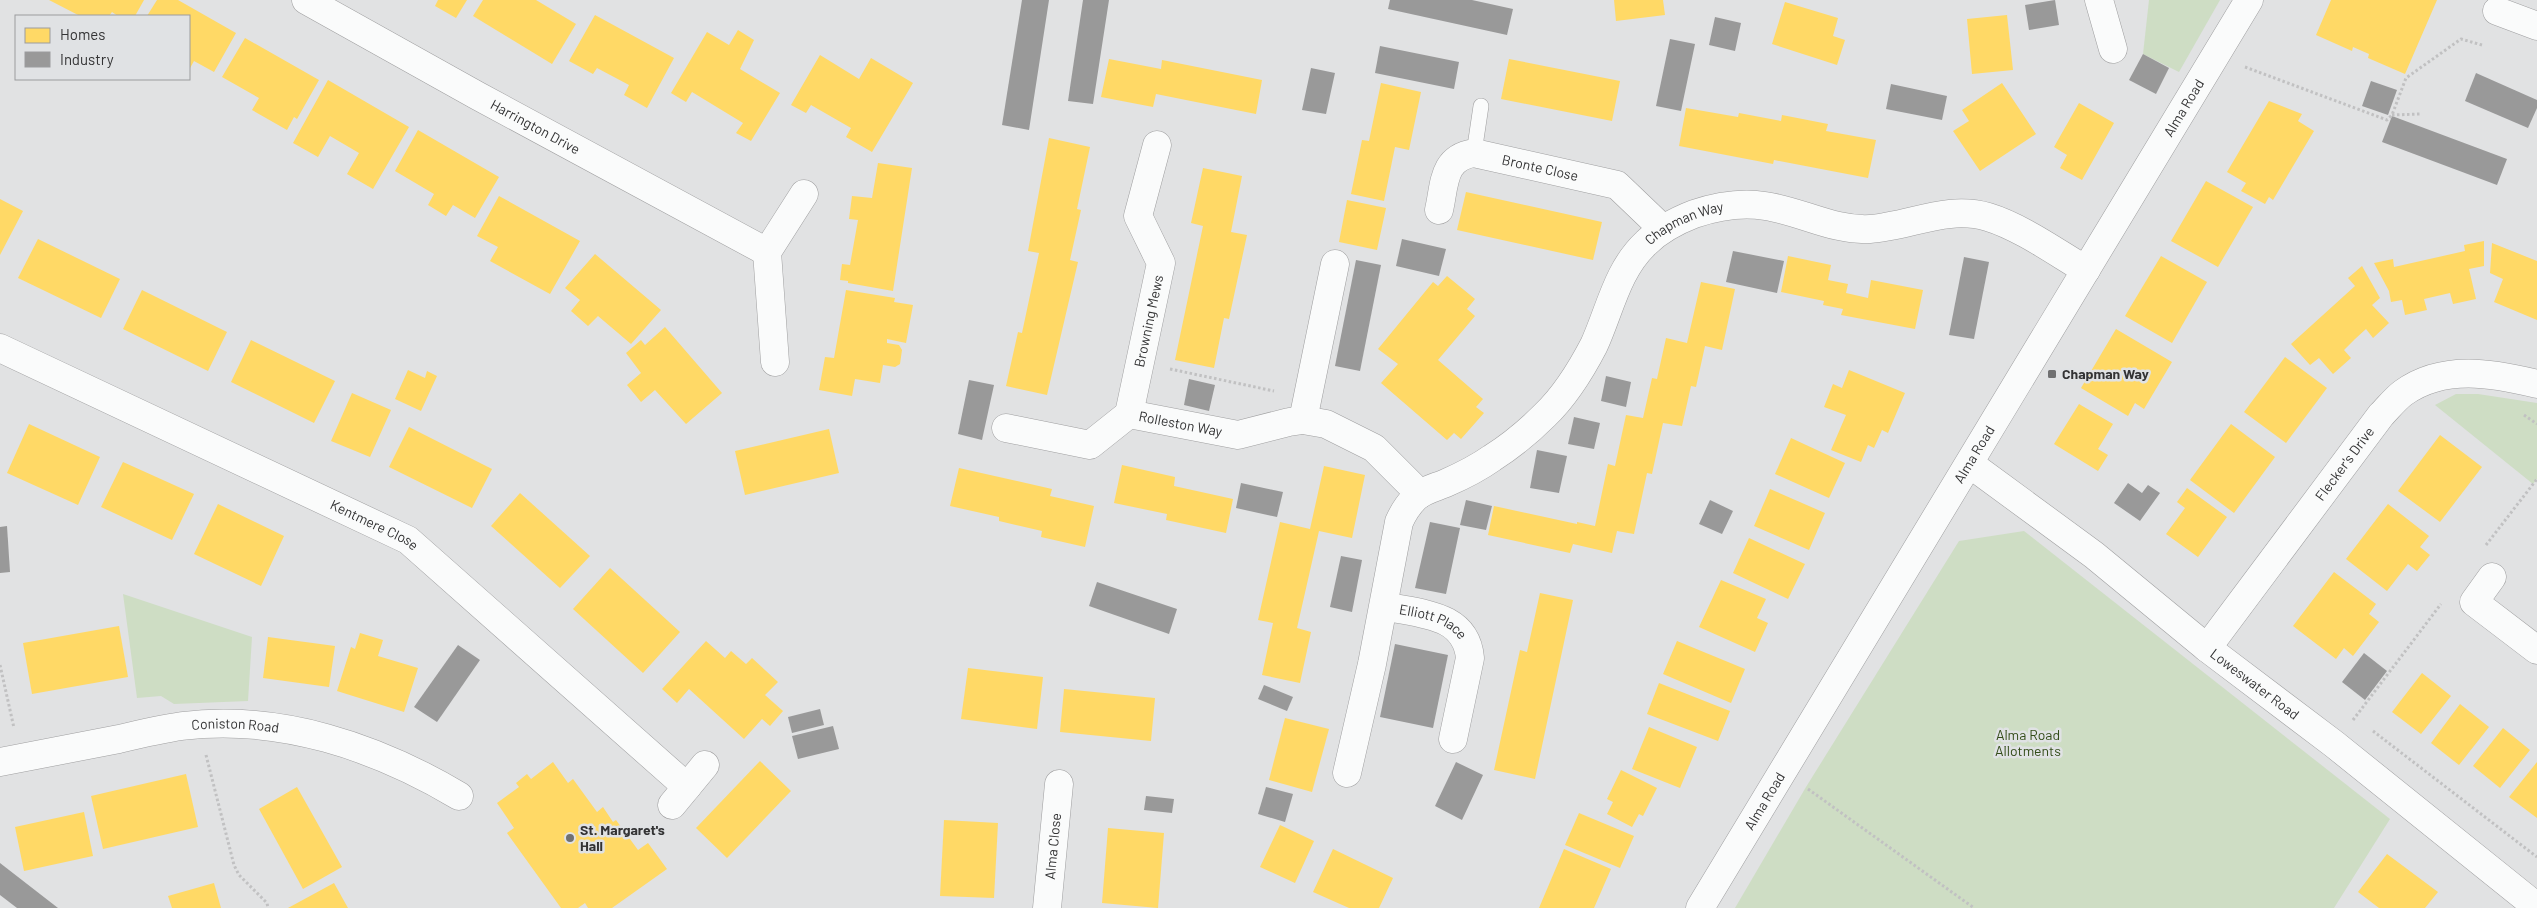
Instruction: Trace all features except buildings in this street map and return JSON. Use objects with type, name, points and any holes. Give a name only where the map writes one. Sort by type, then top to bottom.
[{"type":"street","name":"Harrington Drive","points":[[306,0],[469,91],[767,252]]},
{"type":"street","points":[[2099,0],[2112,49]]},
{"type":"street","name":"Alma Road","points":[[1700,908],[2249,0]]},
{"type":"street","points":[[2497,11],[2537,26]]},
{"type":"street","name":"Browning Mews","points":[[1129,414],[1161,263],[1138,216],[1157,145]]},
{"type":"street","points":[[1439,210],[1448,168],[1458,157],[1474,153]]},
{"type":"street","name":"Bronte Close","points":[[1474,153],[1617,185],[1663,229]]},
{"type":"street","points":[[775,362],[767,252],[804,194]]},
{"type":"street","name":"Chapman Way","points":[[1420,494],[1492,459],[1536,425],[1558,403],[1594,344],[1620,280],[1631,260],[1646,243],[1663,229],[1679,220],[1712,208],[1732,204],[1766,206],[1825,223],[1870,229],[1901,224],[1935,215],[1970,214],[2005,223],[2086,270]]},
{"type":"street","points":[[1305,409],[1335,264]]},
{"type":"street","name":"Kentmere Close","points":[[1,352],[192,437],[408,540],[679,796],[705,765]]},
{"type":"street","name":"Flecker's Drive","points":[[2207,648],[2382,415],[2403,393],[2434,378],[2465,373],[2498,375],[2537,384]]},
{"type":"street","name":"Rolleston Way","points":[[1006,428],[1090,445],[1129,414],[1238,436],[1289,422],[1305,409],[1331,426],[1367,444],[1420,494]]},
{"type":"street","name":"Loweswater Road","points":[[1970,464],[2094,555],[2207,648],[2334,744],[2537,907]]},
{"type":"street","name":"Elliott Place","points":[[1347,773],[1384,606],[1399,522],[1404,511],[1420,494]]},
{"type":"street","points":[[2492,578],[2474,602],[2537,650]]},
{"type":"street","name":"Elliott Place","points":[[1384,606],[1443,620],[1455,625],[1464,634],[1469,646],[1470,658],[1453,739]]},
{"type":"street","name":"Coniston Road","points":[[10,760],[182,726],[238,725],[276,728],[353,745],[422,774],[459,796]]},
{"type":"street","name":"Alma Close","points":[[1047,908],[1059,784]]},
{"type":"lane","points":[[1474,153],[1481,106]]},
{"type":"path","points":[[2216,56],[2387,120],[2392,115],[2406,78],[2461,39],[2482,45]]},
{"type":"path","points":[[2392,115],[2420,114]]},
{"type":"path","points":[[1140,363],[1305,409]]},
{"type":"path","points":[[2484,548],[2537,479]]},
{"type":"path","points":[[2334,744],[2442,603]]},
{"type":"path","points":[[0,665],[10,760]]},
{"type":"path","points":[[2355,717],[2363,723]]},
{"type":"path","points":[[199,725],[234,865],[239,875],[267,903],[268,908]]},
{"type":"path","points":[[2371,729],[2537,858]]},
{"type":"path","points":[[1783,771],[1974,908]]},
{"type":"green space","points":[[2149,0],[2220,0],[2179,72],[2143,54]]},
{"type":"green space","points":[[2456,394],[2478,394],[2537,403],[2537,479],[2533,484],[2435,405]]},
{"type":"green space","name":"Alma Road Allotments","points":[[2024,531],[2390,819],[2334,908],[1735,908],[1806,787],[1959,541]]},
{"type":"green space","points":[[123,594],[252,637],[248,701],[174,704],[161,696],[137,698]]},
{"type":"place","name":"Chapman Way","points":[[2052,374]]},
{"type":"place","name":"St. Margaret's Hall","points":[[570,838]]}]
